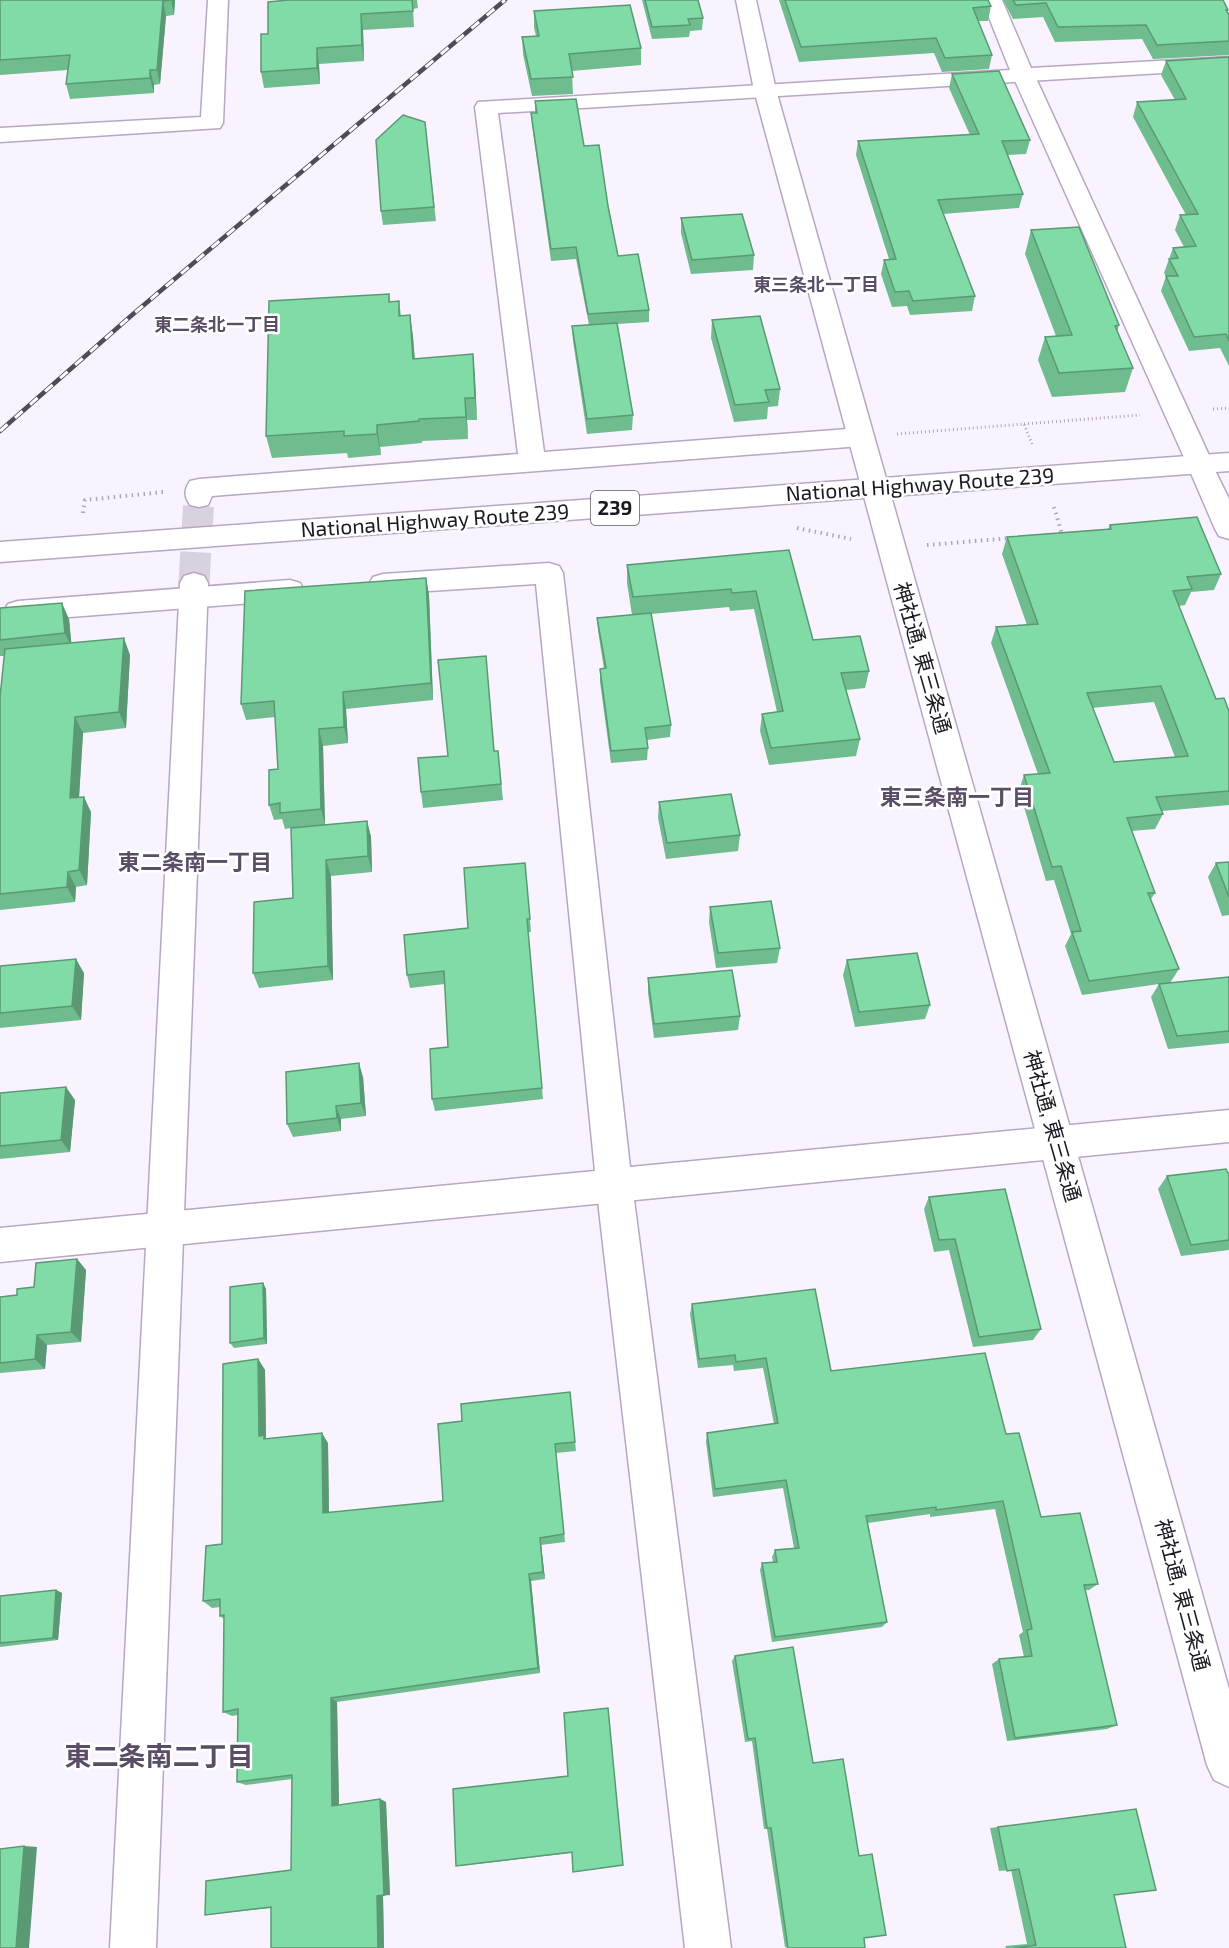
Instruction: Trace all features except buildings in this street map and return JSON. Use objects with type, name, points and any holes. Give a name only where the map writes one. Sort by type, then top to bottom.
[{"type":"main road","points":[[0,135],[212,123],[218,0]]},
{"type":"main road","name":"神社通, 東三条通","points":[[746,0],[765,90],[874,489],[1229,1765]]},
{"type":"main road","points":[[992,0],[1023,74],[1229,529]]},
{"type":"main road","points":[[532,463],[486,107],[1229,63]]},
{"type":"main road","points":[[199,498],[199,488],[861,437]]},
{"type":"main road","name":"National Highway Route 239","points":[[0,552],[1229,462]]},
{"type":"main road","points":[[360,586],[549,573],[614,1184],[708,1948]]},
{"type":"main road","points":[[11,612],[194,590],[312,589]]},
{"type":"main road","points":[[133,1948],[194,590]]},
{"type":"main road","points":[[0,1245],[1229,1126]]},
{"type":"path","points":[[1024,424],[1229,408]]},
{"type":"path","points":[[83,513],[85,500],[145,494]]},
{"type":"tunnel","points":[[194,583],[199,498]]},
{"type":"railway","points":[[0,431],[132,315],[505,0]]},
{"type":"district","name":"東三条北一丁目","points":[[816,285]]},
{"type":"district","name":"東二条北一丁目","points":[[217,325]]},
{"type":"district","name":"東三条南一丁目","points":[[957,797]]},
{"type":"district","name":"東二条南一丁目","points":[[195,862]]},
{"type":"district","name":"東二条南二丁目","points":[[159,1757]]}]
